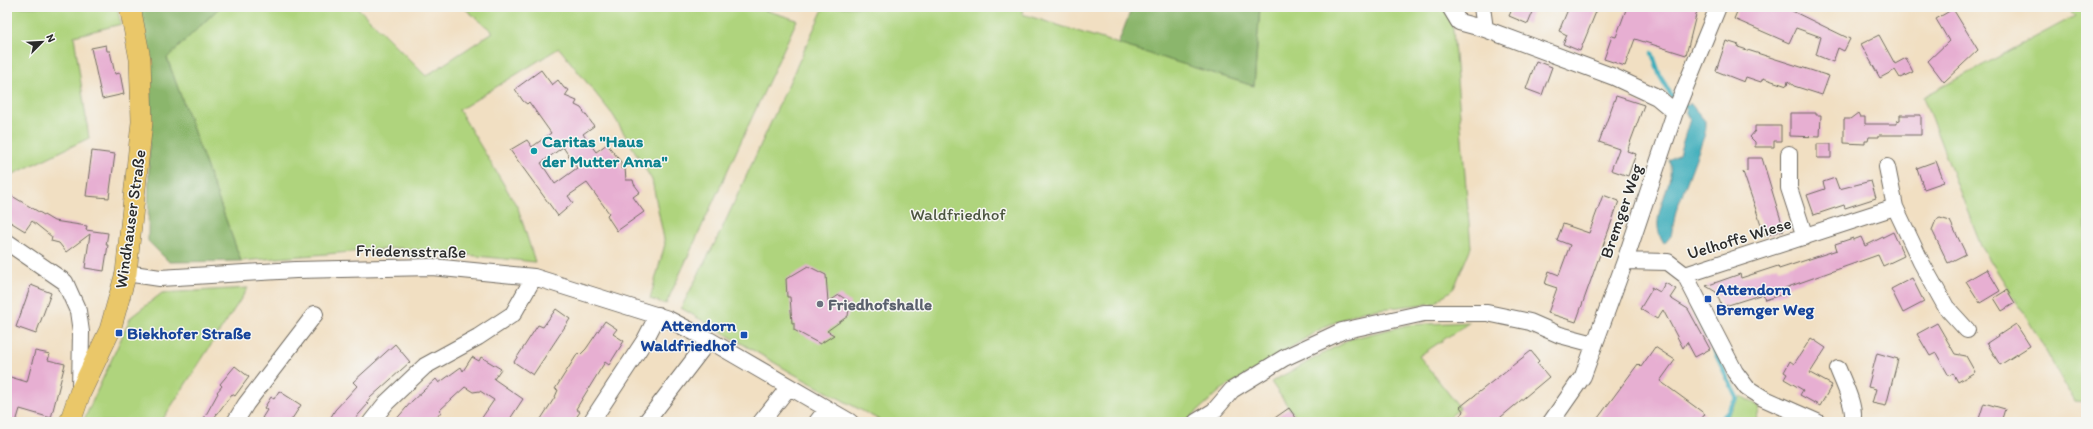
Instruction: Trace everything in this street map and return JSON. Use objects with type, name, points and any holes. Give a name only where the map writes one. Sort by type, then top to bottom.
[{"type":"main road","name":"Windhauser Straße","points":[[70,422],[80,393],[110,330],[126,272],[142,122],[140,59],[130,7]]},
{"type":"street","points":[[1482,7],[1485,29]]},
{"type":"street","name":"Bremger Weg","points":[[1551,422],[1583,376],[1625,261],[1679,104],[1718,7]]},
{"type":"street","points":[[1450,8],[1459,22],[1485,29],[1614,77],[1657,97],[1679,104]]},
{"type":"street","name":"Uelhoffs Wiese","points":[[1789,154],[1789,188],[1805,237]]},
{"type":"street","points":[[1887,167],[1895,207],[1921,262],[1946,307],[1967,330]]},
{"type":"street","name":"Uelhoffs Wiese","points":[[1685,275],[1895,207]]},
{"type":"street","points":[[7,242],[65,282],[78,311],[80,325],[80,393]]},
{"type":"street","points":[[1625,261],[1668,262],[1685,275],[1735,372],[1747,388],[1763,398],[1817,422]]},
{"type":"street","name":"Friedensstraße","points":[[126,272],[160,278],[296,270],[432,267],[534,277],[658,315],[709,340],[850,422]]},
{"type":"street","points":[[371,422],[386,403],[425,366],[478,337],[513,314],[534,277]]},
{"type":"street","points":[[1196,422],[1214,411],[1232,390],[1284,358],[1342,331],[1424,313],[1487,313],[1530,322],[1560,335],[1594,344]]},
{"type":"street","points":[[236,422],[246,404],[315,314]]},
{"type":"street","points":[[591,422],[645,340],[658,315]]},
{"type":"street","points":[[646,422],[709,340]]},
{"type":"street","points":[[1838,369],[1847,390],[1854,417],[1852,422]]},
{"type":"street","points":[[760,422],[789,386]]},
{"type":"street","points":[[817,422],[827,409]]},
{"type":"green space","points":[[7,7],[117,7],[121,24],[74,36],[89,138],[7,177]]},
{"type":"green space","points":[[137,7],[220,7],[167,58],[241,261],[169,262],[148,241],[150,71]]},
{"type":"green space","points":[[220,7],[357,7],[426,76],[493,32],[463,7],[755,7],[797,20],[666,304],[650,299],[665,244],[652,180],[613,115],[559,48],[459,110],[518,208],[535,262],[399,248],[241,261],[167,58]]},
{"type":"green space","name":"Waldfriedhof","points":[[824,7],[1023,7],[1022,14],[1254,86],[1260,7],[1451,7],[1471,247],[1454,288],[1435,303],[1362,311],[1324,327],[1221,390],[1185,422],[883,422],[792,373],[681,308],[720,233]]},
{"type":"green space","points":[[1132,7],[1260,7],[1254,86],[1118,44]]},
{"type":"green space","points":[[2064,7],[2086,7],[2086,402],[2074,401],[2027,318],[1981,246],[1923,97],[2075,16]]},
{"type":"green space","points":[[248,288],[161,422],[83,422],[131,317],[162,293]]},
{"type":"green space","points":[[1470,322],[1419,356],[1460,408],[1444,422],[1299,422],[1271,382],[1350,339],[1407,325]]},
{"type":"green space","points":[[1741,396],[1760,407],[1756,422],[1723,422]]},
{"type":"water","points":[[1690,103],[1705,121],[1705,134],[1676,211],[1671,236],[1664,244],[1659,234],[1659,212],[1669,181],[1669,160],[1679,154],[1690,119],[1686,111]]},
{"type":"building","points":[[1513,7],[1535,7],[1528,24],[1509,16]]},
{"type":"building","points":[[1569,7],[1598,7],[1580,51],[1563,44],[1567,35],[1559,31]]},
{"type":"building","points":[[1627,7],[1698,7],[1686,55],[1635,39],[1625,66],[1604,59],[1612,36],[1616,37]]},
{"type":"building","points":[[1739,7],[1784,7],[1850,39],[1844,51],[1838,48],[1833,62],[1816,55],[1821,37],[1796,28],[1789,43],[1734,19]]},
{"type":"building","points":[[1953,9],[1978,50],[1944,82],[1928,61],[1949,41],[1936,19]]},
{"type":"building","points":[[1879,35],[1895,64],[1906,58],[1913,72],[1900,78],[1895,70],[1880,78],[1861,44]]},
{"type":"building","points":[[1726,41],[1739,45],[1738,47],[1829,76],[1822,95],[1794,86],[1788,81],[1787,86],[1763,78],[1761,82],[1746,77],[1744,82],[1716,71]]},
{"type":"building","points":[[106,45],[107,51],[110,51],[115,74],[120,73],[124,94],[102,99],[91,48]]},
{"type":"building","points":[[1536,61],[1552,67],[1542,95],[1526,89]]},
{"type":"building","name":"Caritas \"Haus der Mutter Anna\"","points":[[541,70],[552,85],[558,80],[564,88],[569,90],[565,96],[577,101],[575,105],[581,108],[594,126],[583,134],[596,152],[607,144],[621,162],[621,169],[625,168],[626,180],[633,180],[640,192],[633,197],[644,212],[617,231],[607,215],[609,213],[587,183],[568,196],[573,203],[558,216],[510,150],[527,140],[532,147],[551,133],[529,102],[527,104],[523,101],[515,89]],"holes":[[[563,147],[577,168],[555,184],[541,163]]]},
{"type":"building","points":[[1616,96],[1644,105],[1627,151],[1636,154],[1628,176],[1611,170],[1619,149],[1599,142]]},
{"type":"building","points":[[1790,113],[1816,113],[1816,115],[1821,115],[1820,137],[1790,136]]},
{"type":"building","points":[[1858,113],[1860,117],[1865,117],[1865,124],[1897,124],[1897,121],[1900,120],[1900,115],[1921,115],[1921,135],[1879,135],[1879,137],[1869,137],[1868,141],[1865,141],[1865,144],[1844,143],[1844,119],[1850,119]]},
{"type":"building","points":[[1755,126],[1781,126],[1781,141],[1774,141],[1774,147],[1755,147],[1755,142],[1750,137],[1755,131]]},
{"type":"building","points":[[1817,144],[1831,144],[1831,158],[1817,158]]},
{"type":"building","points":[[92,151],[115,154],[109,198],[86,196]]},
{"type":"building","points":[[1747,158],[1762,158],[1784,230],[1765,236],[1743,172],[1747,171]]},
{"type":"building","points":[[1936,161],[1944,182],[1924,189],[1917,168]]},
{"type":"building","points":[[1835,178],[1839,189],[1871,181],[1876,198],[1845,208],[1844,205],[1814,215],[1807,195],[1825,189],[1823,182]]},
{"type":"building","points":[[7,193],[54,221],[87,226],[86,230],[108,233],[106,245],[108,245],[104,271],[85,268],[90,234],[66,252],[59,243],[51,241],[52,237],[32,221],[25,231],[7,220]]},
{"type":"building","points":[[1603,195],[1619,201],[1576,322],[1548,313],[1557,288],[1545,284],[1549,271],[1559,275],[1570,245],[1557,240],[1563,224],[1589,233]]},
{"type":"building","points":[[1940,218],[1950,221],[1966,254],[1948,263],[1932,230],[1936,220]]},
{"type":"building","points":[[1893,232],[1904,256],[1883,266],[1878,255],[1785,288],[1786,293],[1765,300],[1763,294],[1722,307],[1716,292],[1706,286],[1740,274],[1741,278],[1778,266],[1779,269],[1837,250],[1835,244],[1853,238],[1853,240],[1861,237],[1865,246]]},
{"type":"building","name":"Friedhofshalle","points":[[808,266],[826,275],[828,302],[839,295],[850,302],[848,316],[827,331],[834,335],[820,344],[794,330],[790,297],[787,297],[786,279]]},
{"type":"building","points":[[1987,269],[2000,291],[1980,303],[1966,281]]},
{"type":"building","points":[[1912,278],[1924,302],[1903,313],[1891,289]]},
{"type":"building","points":[[1665,283],[1676,289],[1670,298],[1688,309],[1710,349],[1695,357],[1687,342],[1683,348],[1663,310],[1657,319],[1640,309],[1652,289],[1651,287],[1660,292]]},
{"type":"building","points":[[31,285],[51,293],[36,334],[16,327]]},
{"type":"building","points":[[2007,290],[2015,303],[2002,311],[1994,298]]},
{"type":"building","points":[[556,309],[570,319],[533,375],[514,362],[538,325],[543,327]]},
{"type":"building","points":[[605,321],[617,329],[613,334],[624,341],[609,365],[605,362],[576,409],[580,412],[573,422],[539,422],[555,397],[558,390],[555,389],[578,353],[580,355],[586,349]]},
{"type":"building","points":[[1937,323],[1955,354],[1966,356],[1975,372],[1958,382],[1953,373],[1949,376],[1936,353],[1930,356],[1917,334]]},
{"type":"building","points":[[2016,324],[2030,346],[2000,365],[1987,343]]},
{"type":"building","points":[[1811,338],[1826,348],[1810,373],[1832,385],[1820,406],[1800,395],[1803,390],[1784,379],[1787,374],[1784,372],[1790,361],[1794,364]]},
{"type":"building","points":[[395,344],[410,362],[370,398],[366,403],[368,404],[352,422],[328,422],[335,410],[357,386],[353,382]]},
{"type":"building","points":[[1655,347],[1675,360],[1660,381],[1705,414],[1699,422],[1595,422],[1638,364],[1641,367]]},
{"type":"building","points":[[35,351],[50,354],[48,360],[65,364],[51,418],[20,409],[16,422],[7,422],[7,376],[27,382]]},
{"type":"building","points":[[1531,351],[1539,361],[1537,363],[1549,377],[1495,422],[1452,422],[1464,412],[1460,407]]},
{"type":"building","points":[[1877,353],[1898,359],[1886,406],[1872,403],[1876,389],[1868,387]]},
{"type":"building","points":[[472,357],[479,361],[481,357],[501,369],[494,379],[523,399],[508,422],[479,422],[494,400],[480,391],[473,392],[465,387],[440,410],[441,412],[433,422],[394,422],[412,401],[436,379],[439,383],[461,367],[463,371]]},
{"type":"building","points":[[235,366],[249,377],[235,396],[232,394],[211,422],[202,422],[218,393],[217,392],[222,386],[220,384]]},
{"type":"building","points":[[279,391],[301,405],[290,422],[268,422],[262,418],[267,410],[264,408],[271,397],[274,399]]},
{"type":"building","points":[[1984,403],[2005,409],[2001,422],[1978,422]]},
{"type":"building","points":[[1289,408],[1299,422],[1269,422]]},
{"type":"waterway","points":[[1652,53],[1660,76],[1671,95],[1688,108]]},
{"type":"waterway","points":[[1693,307],[1737,398],[1720,422]]},
{"type":"place","name":"Caritas \"Haus der Mutter Anna\"","points":[[534,151]]},
{"type":"place","name":"Attendorn Bremger Weg","points":[[1708,299]]},
{"type":"place","name":"Friedhofshalle","points":[[820,304]]},
{"type":"place","name":"Biekhofer Straße","points":[[119,333]]},
{"type":"place","name":"Attendorn Waldfriedhof","points":[[744,335]]}]
